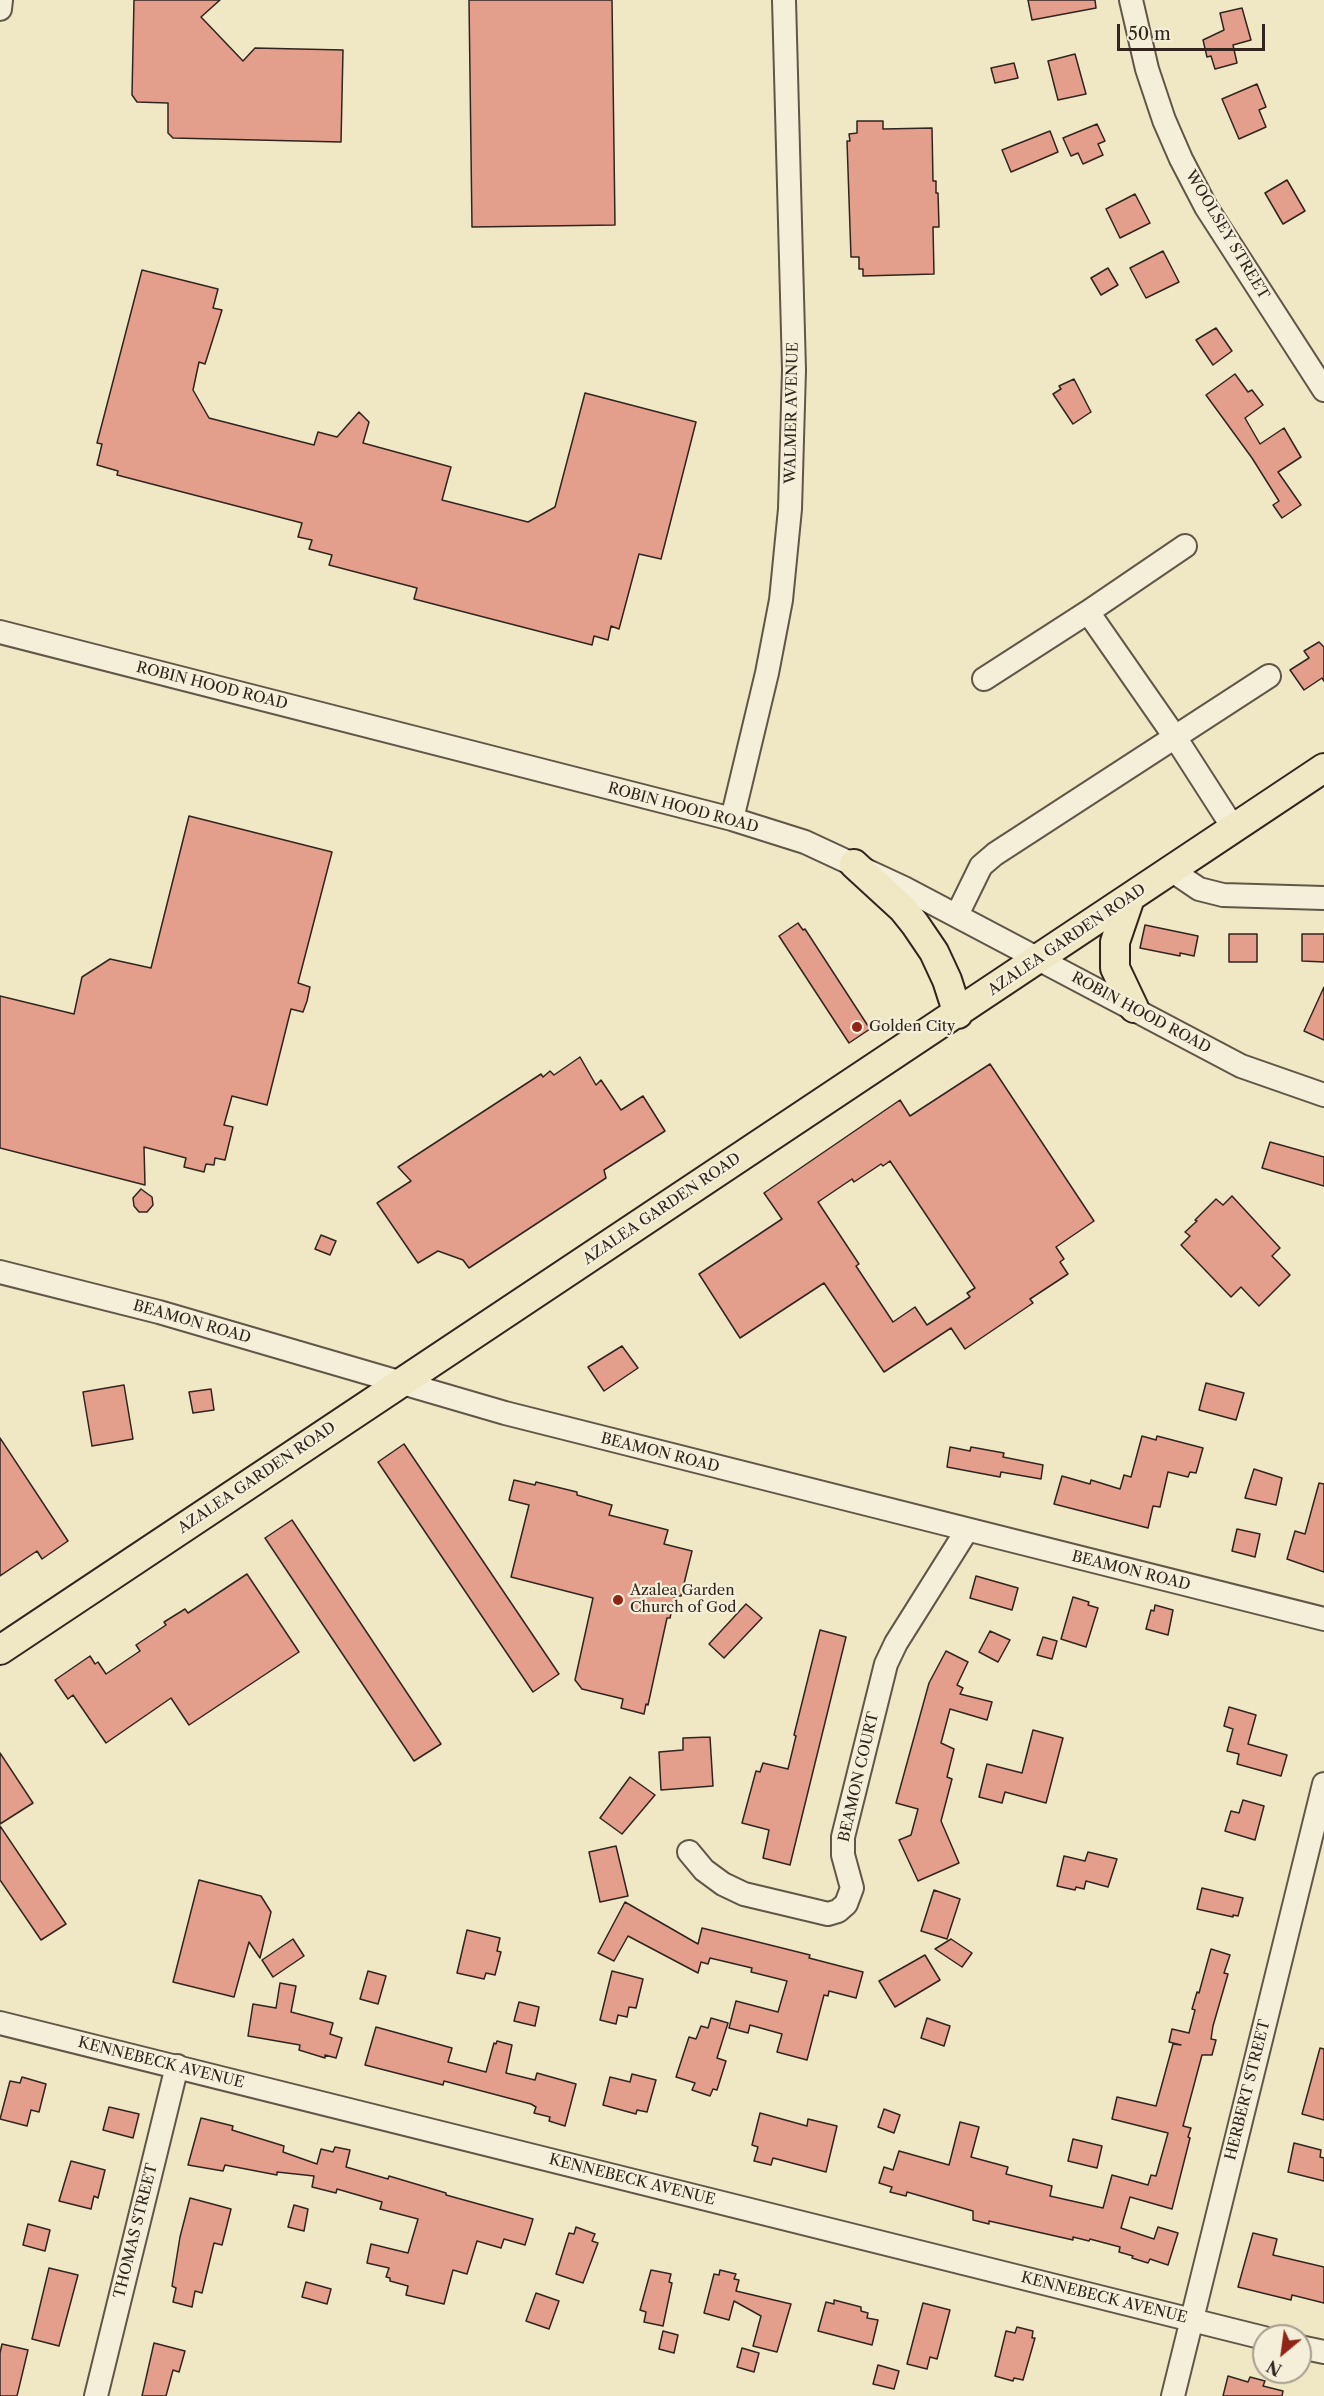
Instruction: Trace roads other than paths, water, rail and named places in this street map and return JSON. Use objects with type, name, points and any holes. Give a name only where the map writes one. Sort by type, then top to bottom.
[{"type":"main road","name":"AZALEA GARDEN ROAD","points":[[0,1650],[958,1014],[1324,768]]},
{"type":"main road","points":[[854,864],[903,909],[915,924],[947,980],[958,1014]]},
{"type":"main road","points":[[1130,898],[1115,942],[1115,968],[1134,1008]]},
{"type":"street","points":[[0,9],[1,0]]},
{"type":"street","name":"WALMER AVENUE","points":[[732,819],[767,673],[781,600],[790,509],[794,370],[784,0]]},
{"type":"street","name":"WOOLSEY STREET","points":[[1131,0],[1147,69],[1164,120],[1181,159],[1206,207],[1324,390]]},
{"type":"street","points":[[984,679],[1185,546]]},
{"type":"street","points":[[1088,612],[1175,737],[1234,829]]},
{"type":"street","name":"ROBIN HOOD ROAD","points":[[0,632],[732,819],[806,842],[957,915],[1241,1066],[1324,1095]]},
{"type":"street","points":[[957,915],[981,867],[995,854],[1269,676]]},
{"type":"street","points":[[1172,870],[1199,889],[1223,895],[1324,898]]},
{"type":"street","name":"BEAMON ROAD","points":[[0,1272],[159,1312],[505,1413],[1324,1619]]},
{"type":"street","name":"BEAMON COURT","points":[[689,1852],[704,1870],[723,1884],[744,1894],[828,1914],[838,1911],[846,1904],[852,1888],[843,1855],[843,1837],[886,1664],[967,1530]]},
{"type":"street","name":"HERBERT STREET","points":[[1173,2396],[1324,1784]]},
{"type":"street","name":"KENNEBECK AVENUE","points":[[0,2023],[1252,2335]]},
{"type":"street","name":"THOMAS STREET","points":[[96,2396],[177,2067]]},
{"type":"place","name":"Golden City","points":[[857,1027]]},
{"type":"place","name":"Azalea Garden Church of God","points":[[618,1600]]}]
